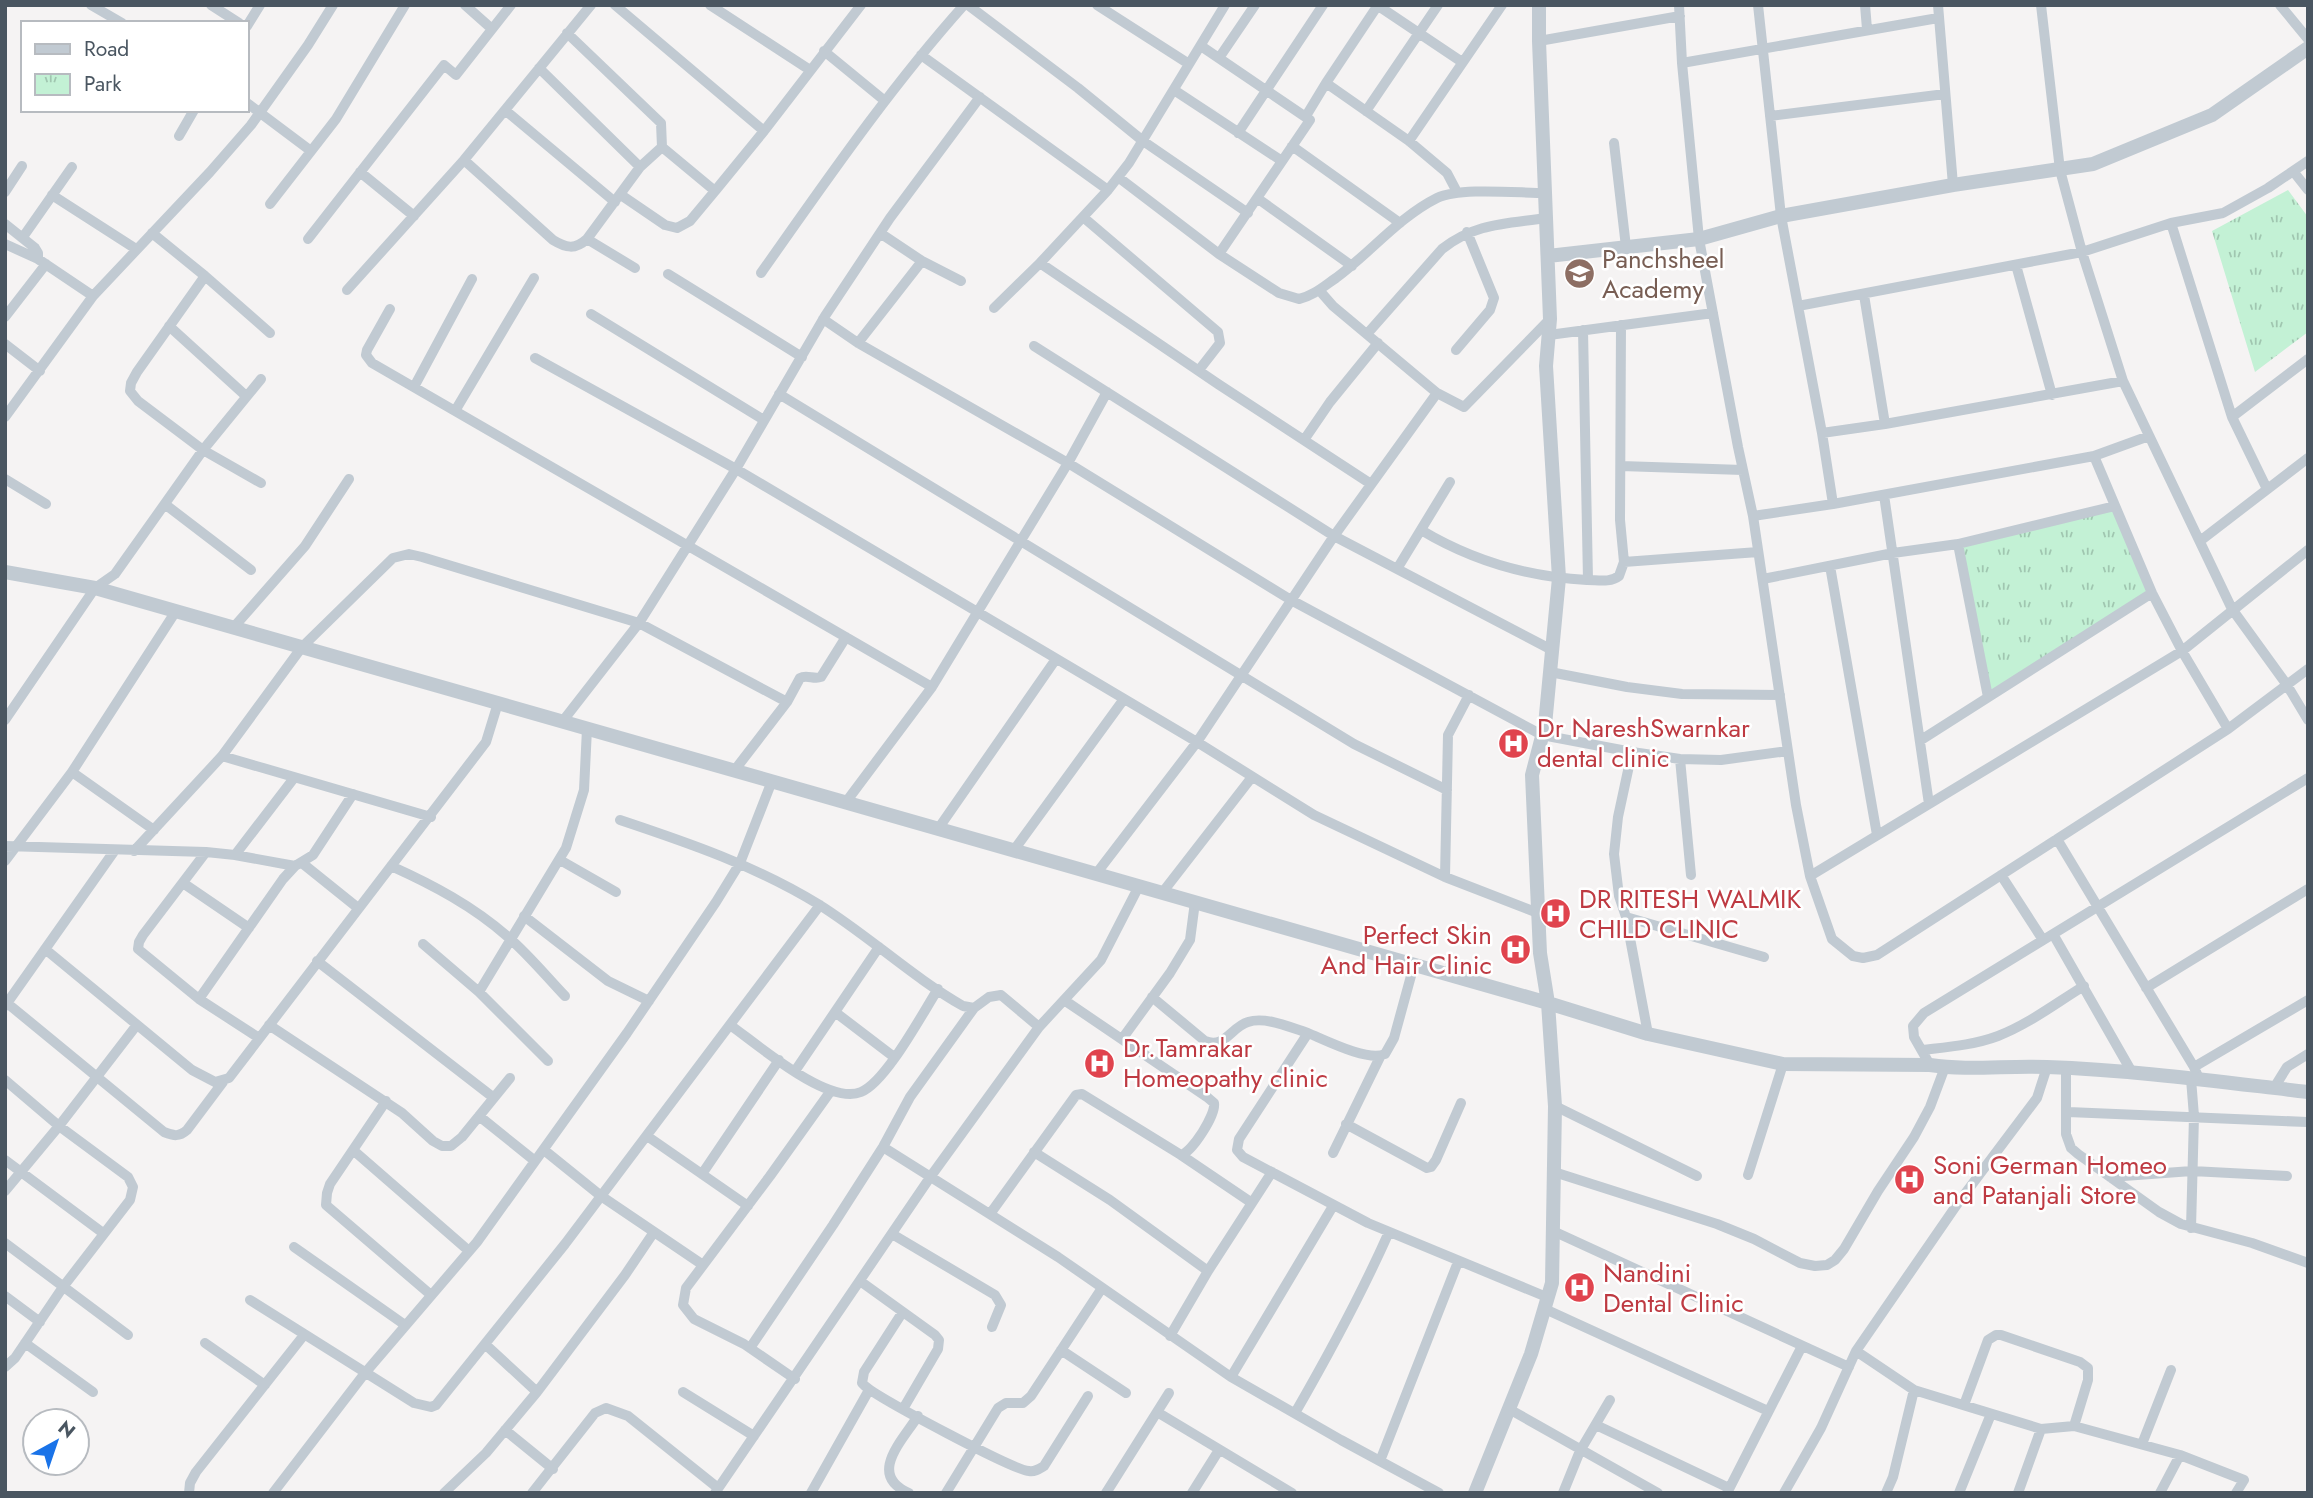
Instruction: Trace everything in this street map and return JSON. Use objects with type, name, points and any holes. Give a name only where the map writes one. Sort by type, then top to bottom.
[{"type":"street","points":[[91,5],[119,21]]},
{"type":"street","points":[[211,5],[236,21]]},
{"type":"street","points":[[248,24],[260,5]]},
{"type":"street","points":[[5,417],[93,296],[210,173],[260,112],[332,5]]},
{"type":"street","points":[[270,204],[336,118],[405,5]]},
{"type":"street","points":[[465,5],[492,29]]},
{"type":"street","points":[[308,239],[444,65],[456,75],[511,5]]},
{"type":"street","points":[[347,290],[464,160],[591,5]]},
{"type":"street","points":[[615,5],[765,131]]},
{"type":"street","points":[[710,5],[810,70]]},
{"type":"street","points":[[724,15],[733,5]]},
{"type":"street","points":[[505,110],[618,199],[665,225],[677,228],[690,221],[765,131],[857,9],[842,5]]},
{"type":"street","points":[[761,273],[885,101],[921,55],[966,5],[1078,88],[1143,141],[1248,213]]},
{"type":"street","points":[[1097,5],[1189,64]]},
{"type":"street","points":[[994,308],[1041,263],[1118,177],[1143,141],[1225,5]]},
{"type":"street","points":[[1219,58],[1255,5]]},
{"type":"street","points":[[1238,133],[1323,5]]},
{"type":"street","points":[[1306,117],[1378,5],[1462,62]]},
{"type":"street","points":[[1366,111],[1438,5]]},
{"type":"street","points":[[1409,141],[1502,5]]},
{"type":"street","points":[[1475,1493],[1531,1354],[1552,1283],[1555,1105],[1548,1003],[1540,953],[1532,775],[1542,735],[1559,578],[1546,366],[1550,319],[1539,5]]},
{"type":"street","points":[[1758,5],[1781,216],[1833,504]]},
{"type":"street","points":[[1865,5],[1867,29]]},
{"type":"street","points":[[1938,5],[1953,185]]},
{"type":"street","points":[[2042,5],[2060,170],[2082,252],[2123,381],[2232,609],[2287,685],[2308,720]]},
{"type":"street","points":[[2280,5],[2308,39]]},
{"type":"street","points":[[1539,41],[1679,11],[1699,239],[1753,516],[1788,751],[1811,876],[1832,939],[1841,949],[1863,958],[1877,955],[2228,729],[2308,669]]},
{"type":"street","points":[[1682,63],[1938,18]]},
{"type":"street","points":[[567,33],[661,123],[662,147],[715,191]]},
{"type":"street","points":[[1201,46],[1310,120],[1219,254]]},
{"type":"street","points":[[1548,256],[1699,239],[1781,216],[1953,185],[2093,164],[2212,115],[2308,48]]},
{"type":"street","points":[[824,51],[885,101]]},
{"type":"street","points":[[921,55],[1108,190]]},
{"type":"street","points":[[538,68],[640,167]]},
{"type":"street","points":[[1326,83],[1409,141],[1447,173],[1457,192]]},
{"type":"street","points":[[1174,90],[1282,161]]},
{"type":"street","points":[[1770,116],[1945,94]]},
{"type":"street","points":[[562,722],[639,623],[736,469],[826,314],[880,233],[980,97]]},
{"type":"street","points":[[248,104],[311,151]]},
{"type":"street","points":[[179,136],[193,112]]},
{"type":"street","points":[[1614,143],[1626,247]]},
{"type":"street","points":[[1292,146],[1400,223]]},
{"type":"street","points":[[464,160],[553,240],[570,248],[587,239],[640,167],[662,147]]},
{"type":"street","points":[[1798,306],[2082,252],[2171,223],[2223,213],[2308,161]]},
{"type":"street","points":[[5,192],[22,166]]},
{"type":"street","points":[[23,237],[72,167]]},
{"type":"street","points":[[2293,171],[2308,190]]},
{"type":"street","points":[[360,172],[414,216]]},
{"type":"street","points":[[1118,177],[1219,254],[1291,298],[1305,298],[1319,290],[1352,266],[1400,223],[1438,197],[1457,192],[1545,192]]},
{"type":"street","points":[[52,195],[136,249]]},
{"type":"street","points":[[1257,198],[1352,266]]},
{"type":"street","points":[[1083,217],[1218,332],[1220,343],[1201,371]]},
{"type":"street","points":[[1367,334],[1442,249],[1467,232],[1482,227],[1546,218]]},
{"type":"street","points":[[2171,223],[2232,418],[2267,489]]},
{"type":"street","points":[[5,224],[37,251],[42,262]]},
{"type":"street","points":[[1457,350],[1490,310],[1494,298],[1467,232]]},
{"type":"street","points":[[152,233],[270,334]]},
{"type":"street","points":[[880,233],[922,261],[961,281]]},
{"type":"street","points":[[587,239],[635,268]]},
{"type":"street","points":[[5,244],[42,262],[93,296]]},
{"type":"street","points":[[860,339],[922,261]]},
{"type":"street","points":[[5,317],[42,262]]},
{"type":"street","points":[[1041,263],[1371,484]]},
{"type":"street","points":[[2016,265],[2052,395]]},
{"type":"street","points":[[668,274],[802,357]]},
{"type":"street","points":[[205,276],[137,372],[130,391],[138,401],[203,450],[261,483]]},
{"type":"street","points":[[454,411],[534,278]]},
{"type":"street","points":[[414,387],[472,279]]},
{"type":"street","points":[[1319,290],[1333,306],[1437,393],[1464,407],[1550,319]]},
{"type":"street","points":[[1864,295],[1885,424]]},
{"type":"street","points":[[390,309],[367,350],[366,355],[372,362],[932,687]]},
{"type":"street","points":[[1549,335],[1713,313]]},
{"type":"street","points":[[591,314],[764,420]]},
{"type":"street","points":[[826,314],[860,339],[1291,600],[1542,735],[1680,759],[1721,760],[1788,751]]},
{"type":"street","points":[[1421,530],[1441,542],[1492,563],[1559,578],[1615,579],[1621,573],[1621,325]]},
{"type":"street","points":[[169,326],[246,397]]},
{"type":"street","points":[[1583,330],[1588,580]]},
{"type":"street","points":[[1304,440],[1330,402],[1378,343]]},
{"type":"street","points":[[5,344],[40,370]]},
{"type":"street","points":[[1034,346],[1334,536],[1552,650]]},
{"type":"street","points":[[535,359],[736,469],[1197,742],[1314,815],[1445,877],[1538,913]]},
{"type":"street","points":[[2232,418],[2308,359]]},
{"type":"street","points":[[5,720],[95,588],[115,573],[203,450],[261,379]]},
{"type":"street","points":[[1822,433],[2123,381]]},
{"type":"street","points":[[846,802],[932,687],[1068,463],[1107,392]]},
{"type":"street","points":[[1096,874],[1197,742],[1334,536],[1437,393]]},
{"type":"street","points":[[779,394],[1354,744],[1447,790]]},
{"type":"street","points":[[1753,516],[2094,456],[2149,436]]},
{"type":"street","points":[[2094,456],[2152,593],[2182,651],[2228,729]]},
{"type":"street","points":[[2200,541],[2308,458]]},
{"type":"street","points":[[1621,466],[1743,470]]},
{"type":"street","points":[[5,479],[46,504]]},
{"type":"street","points":[[233,628],[304,546],[349,479]]},
{"type":"street","points":[[1397,569],[1450,481]]},
{"type":"street","points":[[1884,495],[1929,804]]},
{"type":"street","points":[[166,505],[251,570]]},
{"type":"street","points":[[1763,579],[1893,553],[1958,544],[2115,506]]},
{"type":"street","points":[[1958,544],[1988,697]]},
{"type":"street","points":[[1811,876],[2182,651],[2308,550]]},
{"type":"street","points":[[1623,562],[1758,552]]},
{"type":"street","points":[[134,851],[222,756],[302,647],[393,558],[409,554],[639,623],[787,702]]},
{"type":"street","points":[[1830,566],[1877,835]]},
{"type":"street","points":[[5,572],[95,588],[1548,1003],[1648,1034],[1783,1064],[2047,1067],[2133,1074],[2195,1075],[2308,1092]]},
{"type":"street","points":[[1921,740],[2152,593]]},
{"type":"street","points":[[5,861],[11,846],[72,772],[176,611]]},
{"type":"street","points":[[734,771],[787,702],[800,678],[817,678],[824,674],[846,637]]},
{"type":"street","points":[[939,829],[1056,659]]},
{"type":"street","points":[[1550,672],[1627,687],[1682,694],[1780,695]]},
{"type":"street","points":[[1445,877],[1448,735],[1469,695]]},
{"type":"street","points":[[1014,850],[1124,699]]},
{"type":"street","points":[[115,850],[6,1004],[164,1132],[174,1136],[181,1135],[223,1082],[237,1070],[317,961],[486,742],[498,704]]},
{"type":"street","points":[[479,992],[560,860],[573,832],[584,790],[587,729]]},
{"type":"street","points":[[1632,752],[1618,817],[1614,854],[1619,896],[1626,917],[1648,1034]]},
{"type":"street","points":[[222,756],[430,817]]},
{"type":"street","points":[[1680,759],[1691,875]]},
{"type":"street","points":[[72,772],[154,830]]},
{"type":"street","points":[[1162,893],[1252,777]]},
{"type":"street","points":[[235,855],[294,778]]},
{"type":"street","points":[[1938,1066],[1914,1037],[1913,1026],[1924,1013],[2308,778]]},
{"type":"street","points":[[273,1493],[365,1373],[469,1251],[649,1001],[740,863],[772,781]]},
{"type":"street","points":[[199,999],[298,865],[313,855],[353,794]]},
{"type":"street","points":[[620,820],[740,863],[820,905],[963,1006],[974,1008]]},
{"type":"street","points":[[2057,839],[2195,1075],[2191,1228]]},
{"type":"street","points":[[11,846],[206,852],[298,865],[358,908]]},
{"type":"street","points":[[206,852],[139,942],[138,949],[143,956],[199,999],[260,1038]]},
{"type":"street","points":[[560,860],[617,892]]},
{"type":"street","points":[[391,866],[447,893],[510,938],[565,996]]},
{"type":"street","points":[[2001,875],[2043,940]]},
{"type":"street","points":[[183,883],[249,928]]},
{"type":"street","points":[[532,1493],[595,1413],[611,1408],[628,1416],[717,1490],[931,1176],[1039,1027],[1101,960],[1139,886]]},
{"type":"street","points":[[2146,988],[2308,888]]},
{"type":"street","points":[[1122,1039],[1190,940],[1195,902]]},
{"type":"street","points":[[250,1300],[414,1403],[431,1407],[443,1400],[647,1136],[820,905]]},
{"type":"street","points":[[524,916],[608,981],[649,1001]]},
{"type":"street","points":[[1626,917],[1764,957]]},
{"type":"street","points":[[2053,934],[2133,1074]]},
{"type":"street","points":[[422,944],[479,992],[548,1061]]},
{"type":"street","points":[[795,1071],[879,947]]},
{"type":"street","points":[[45,949],[136,1026],[205,1079],[215,1083],[223,1082]]},
{"type":"street","points":[[317,961],[494,1098]]},
{"type":"street","points":[[1333,1153],[1380,1056],[1394,1038],[1414,965]]},
{"type":"street","points":[[1923,1050],[1964,1045],[1998,1036],[2084,986]]},
{"type":"street","points":[[730,1025],[830,1092],[851,1095],[862,1092],[886,1069],[938,989]]},
{"type":"street","points":[[750,1348],[883,1147],[910,1097],[974,1008],[989,997],[1001,995],[1039,1027]]},
{"type":"street","points":[[1153,997],[1212,1044],[1222,1041],[1237,1027],[1254,1020],[1308,1033],[1360,1053],[1380,1056]]},
{"type":"street","points":[[1064,1000],[1214,1103],[1215,1111],[1191,1149],[1181,1155]]},
{"type":"street","points":[[2195,1075],[2308,1000]]},
{"type":"street","points":[[835,1012],[894,1057]]},
{"type":"street","points":[[5,1191],[60,1126],[136,1026]]},
{"type":"street","points":[[269,1026],[386,1101],[433,1141],[446,1146],[455,1143],[510,1078]]},
{"type":"street","points":[[1308,1033],[1237,1145],[1243,1157],[1333,1206],[1547,1303],[1768,1411]]},
{"type":"street","points":[[2274,1088],[2287,1067],[2308,1054]]},
{"type":"street","points":[[702,1174],[779,1059]]},
{"type":"street","points":[[1748,1175],[1783,1064]]},
{"type":"street","points":[[1554,1172],[1717,1224],[1800,1262],[1815,1266],[1827,1265],[1836,1260],[1914,1137],[1930,1107],[1938,1066]]},
{"type":"street","points":[[1784,1493],[1821,1428],[1856,1351],[1958,1203],[2036,1098],[2047,1067]]},
{"type":"street","points":[[2066,1069],[2066,1134],[2071,1148],[2159,1212],[2191,1228],[2252,1244],[2308,1263]]},
{"type":"street","points":[[5,1080],[131,1182],[133,1194],[5,1367]]},
{"type":"street","points":[[795,1379],[750,1348],[694,1318],[683,1305],[686,1288],[830,1092]]},
{"type":"street","points":[[990,1214],[1074,1096],[1083,1094],[1252,1203]]},
{"type":"street","points":[[386,1101],[330,1184],[326,1205],[431,1296]]},
{"type":"street","points":[[1346,1124],[1427,1168],[1436,1160],[1461,1103]]},
{"type":"street","points":[[1555,1105],[1696,1177]]},
{"type":"street","points":[[2068,1112],[2307,1122]]},
{"type":"street","points":[[479,1116],[535,1161]]},
{"type":"street","points":[[647,1136],[748,1206]]},
{"type":"street","points":[[883,1147],[1102,1288],[1231,1377],[1439,1493]]},
{"type":"street","points":[[353,1150],[469,1251]]},
{"type":"street","points":[[544,1150],[601,1196],[703,1265]]},
{"type":"street","points":[[1034,1152],[1110,1200],[1208,1271]]},
{"type":"street","points":[[5,1160],[103,1233]]},
{"type":"street","points":[[2110,1177],[2192,1171],[2287,1176]]},
{"type":"street","points":[[1170,1336],[1272,1172]]},
{"type":"street","points":[[1231,1377],[1333,1206]]},
{"type":"street","points":[[1553,1231],[1849,1367]]},
{"type":"street","points":[[444,1493],[486,1453],[537,1392],[654,1232]]},
{"type":"street","points":[[1295,1413],[1340,1335],[1389,1232]]},
{"type":"street","points":[[892,1234],[995,1295],[1001,1306],[992,1327]]},
{"type":"street","points":[[5,1243],[128,1335]]},
{"type":"street","points":[[293,1247],[405,1325]]},
{"type":"street","points":[[1380,1461],[1458,1262]]},
{"type":"street","points":[[860,1282],[935,1335],[940,1343],[903,1409]]},
{"type":"street","points":[[946,1493],[998,1408],[1006,1403],[1019,1404],[1027,1400],[1102,1288]]},
{"type":"street","points":[[5,1296],[40,1322]]},
{"type":"street","points":[[902,1313],[864,1371],[862,1382],[869,1390],[903,1409],[1026,1471],[1038,1470],[1044,1466],[1088,1396]]},
{"type":"street","points":[[189,1493],[190,1483],[196,1472],[304,1335]]},
{"type":"street","points":[[1964,1405],[1986,1346],[1992,1337],[2001,1335],[2080,1362],[2088,1368],[2089,1375],[2074,1426]]},
{"type":"street","points":[[25,1343],[93,1392]]},
{"type":"street","points":[[205,1343],[265,1385]]},
{"type":"street","points":[[486,1345],[537,1392]]},
{"type":"street","points":[[1596,1425],[1728,1490],[1802,1346]]},
{"type":"street","points":[[1061,1350],[1126,1393]]},
{"type":"street","points":[[1856,1351],[1914,1390],[2041,1429],[2074,1426],[2180,1455],[2244,1480],[2236,1493]]},
{"type":"street","points":[[2142,1444],[2171,1370]]},
{"type":"street","points":[[811,1493],[869,1390]]},
{"type":"street","points":[[1886,1493],[1893,1477],[1914,1390]]},
{"type":"street","points":[[683,1392],[754,1436]]},
{"type":"street","points":[[1108,1490],[1169,1394]]},
{"type":"street","points":[[1563,1493],[1580,1451],[1609,1400]]},
{"type":"street","points":[[1509,1409],[1658,1493]]},
{"type":"street","points":[[1157,1412],[1289,1492]]},
{"type":"street","points":[[1958,1493],[1991,1414]]},
{"type":"street","points":[[909,1493],[889,1478],[888,1466],[918,1416]]},
{"type":"street","points":[[2018,1493],[2041,1429]]},
{"type":"street","points":[[505,1430],[553,1469]]},
{"type":"street","points":[[1192,1493],[1219,1450]]},
{"type":"street","points":[[2160,1493],[2180,1455]]},
{"type":"green space","points":[[2288,190],[2308,217],[2308,332],[2255,372],[2212,231]]},
{"type":"green space","points":[[2115,506],[2152,593],[1988,697],[1958,544]]},
{"type":"place","name":"Panchsheel Academy","points":[[1579,274]]},
{"type":"place","name":"Dr NareshSwarnkar dental clinic","points":[[1514,743]]},
{"type":"place","name":"DR RITESH WALMIK CHILD CLINIC","points":[[1556,914]]},
{"type":"place","name":"Perfect Skin And Hair Clinic","points":[[1515,950]]},
{"type":"place","name":"Dr.Tamrakar Homeopathy clinic","points":[[1100,1063]]},
{"type":"place","name":"Soni German Homeo and Patanjali Store","points":[[1910,1180]]},
{"type":"place","name":"Nandini Dental Clinic","points":[[1580,1288]]}]
